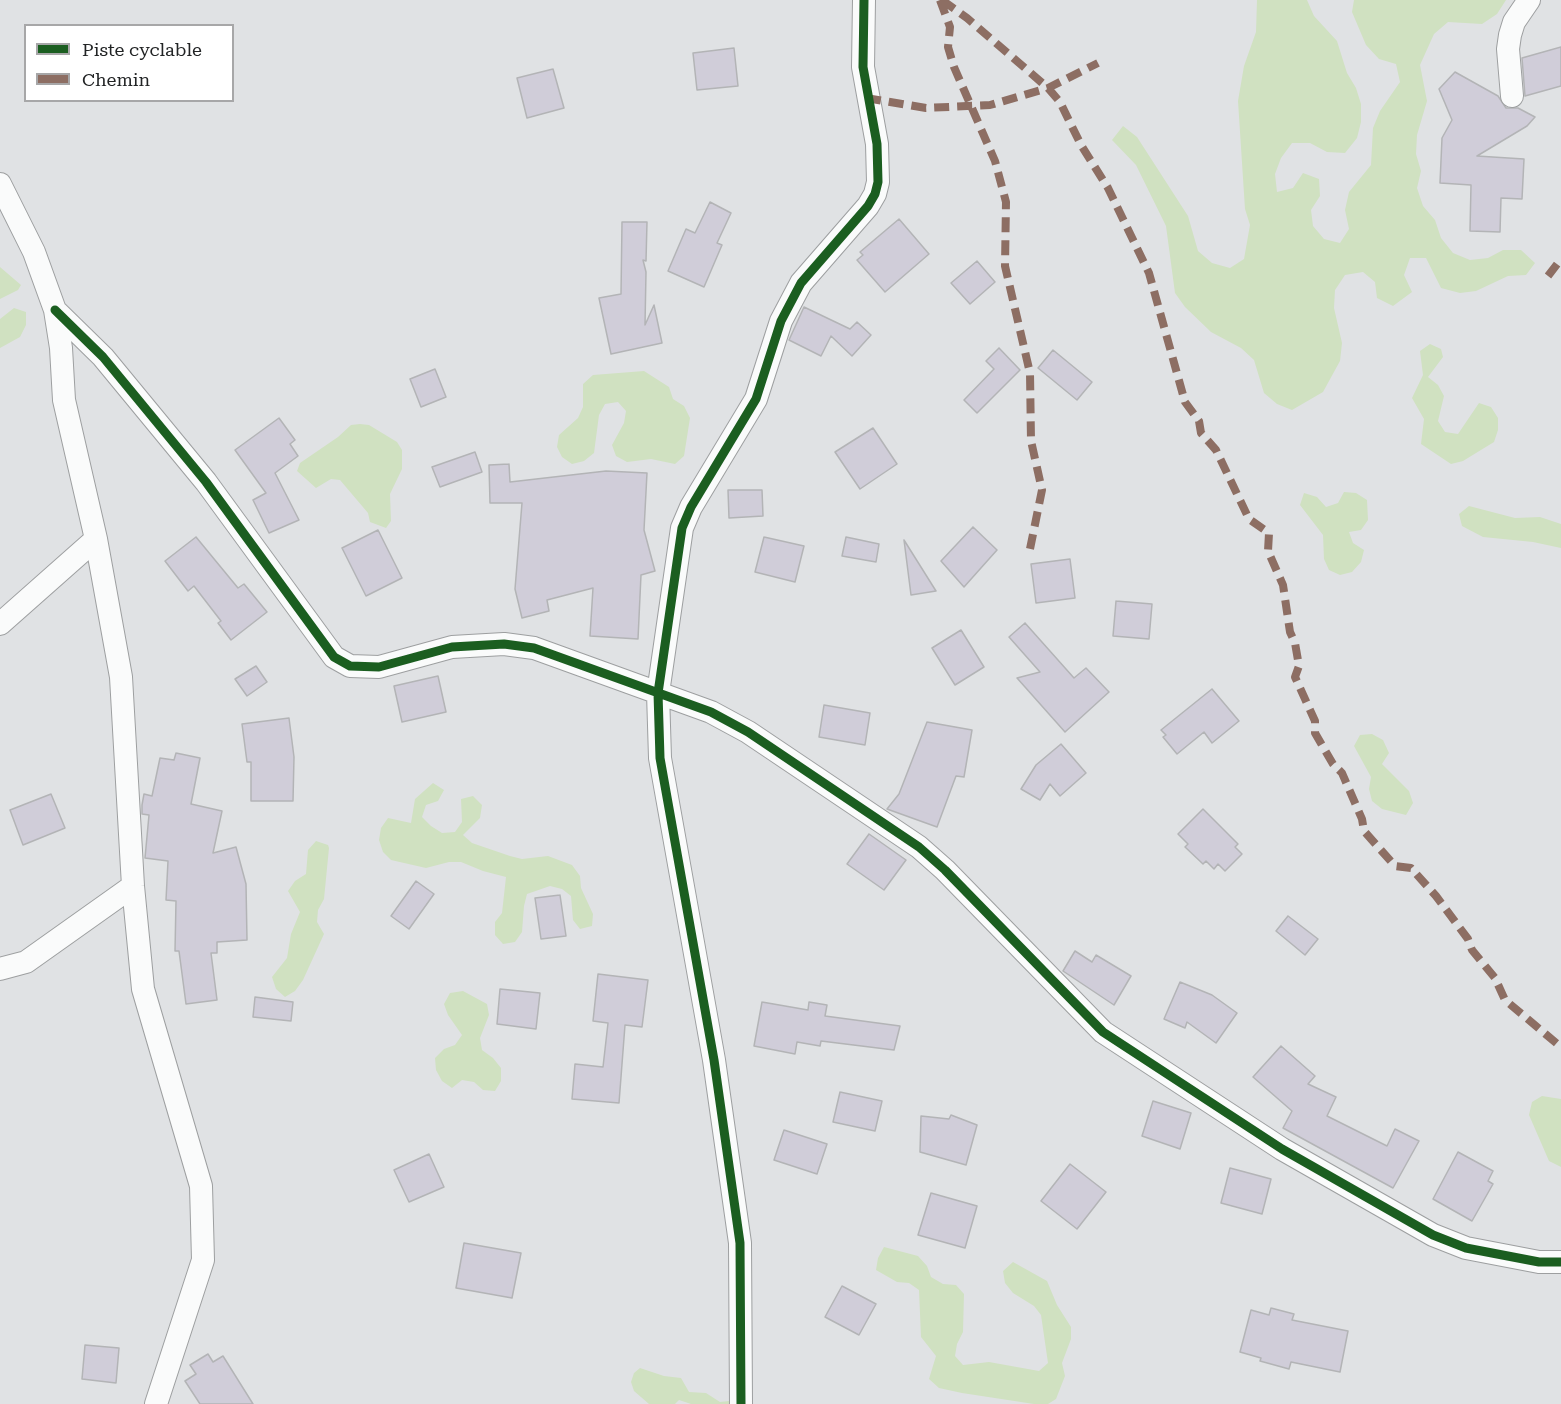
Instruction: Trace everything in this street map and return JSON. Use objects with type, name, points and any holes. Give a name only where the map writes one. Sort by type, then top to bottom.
[{"type":"street","points":[[741,1404],[740,1243],[714,1060],[660,758],[658,693],[682,528],[691,507],[756,399],[781,321],[801,283],[868,206],[875,194],[878,182],[877,144],[862,67],[864,0]]},
{"type":"street","points":[[1512,96],[1508,49],[1510,35],[1514,22],[1529,0]]},
{"type":"street","points":[[0,184],[34,252],[55,310],[62,348],[64,400],[96,539],[121,677],[133,886],[142,989],[201,1186],[203,1260],[156,1404]]},
{"type":"street","points":[[55,310],[103,357],[206,482],[334,657],[350,666],[379,667],[452,647],[504,644],[534,648],[691,703],[748,732],[919,847],[945,870],[1103,1032],[1282,1149],[1433,1235],[1466,1248],[1539,1262],[1561,1262]]},
{"type":"street","points":[[0,624],[96,539]]},
{"type":"street","points":[[0,969],[26,962],[133,886]]},
{"type":"green space","points":[[1257,0],[1307,0],[1314,16],[1337,41],[1347,73],[1356,88],[1361,104],[1361,122],[1357,138],[1345,153],[1327,152],[1310,143],[1292,143],[1281,158],[1275,174],[1277,192],[1293,188],[1303,173],[1319,179],[1320,196],[1311,210],[1313,226],[1324,239],[1340,243],[1349,229],[1345,210],[1349,192],[1371,165],[1373,128],[1380,111],[1400,82],[1396,64],[1379,59],[1366,45],[1352,12],[1354,0],[1506,0],[1497,14],[1482,24],[1448,22],[1434,34],[1420,65],[1427,101],[1417,135],[1416,154],[1421,171],[1417,188],[1423,206],[1435,220],[1441,238],[1453,253],[1470,260],[1488,258],[1503,250],[1521,250],[1535,263],[1526,275],[1508,276],[1476,291],[1460,293],[1441,288],[1426,258],[1410,258],[1404,275],[1412,292],[1393,306],[1377,298],[1375,282],[1363,272],[1345,275],[1335,290],[1334,308],[1342,343],[1340,361],[1323,392],[1292,410],[1277,404],[1264,393],[1254,360],[1241,348],[1211,332],[1185,307],[1175,293],[1166,226],[1136,165],[1112,140],[1123,126],[1137,137],[1188,216],[1198,251],[1212,263],[1230,268],[1244,259],[1250,225],[1245,209],[1238,101],[1244,66],[1256,32]]},
{"type":"green space","points":[[0,267],[21,285],[18,290],[0,299]]},
{"type":"green space","points":[[14,308],[26,312],[26,325],[20,337],[0,348],[0,319]]},
{"type":"green space","points":[[1430,344],[1441,349],[1443,357],[1428,377],[1438,385],[1444,396],[1438,421],[1445,432],[1458,434],[1479,403],[1491,407],[1498,418],[1498,430],[1494,442],[1463,461],[1451,464],[1421,444],[1424,419],[1412,398],[1423,375],[1420,351]]},
{"type":"green space","points":[[644,371],[669,387],[673,399],[684,406],[690,418],[684,456],[675,464],[651,459],[627,462],[616,456],[612,445],[624,423],[626,411],[618,402],[605,404],[599,415],[594,453],[584,461],[572,464],[562,457],[557,447],[559,435],[578,418],[583,407],[583,384],[593,375]]},
{"type":"green space","points":[[351,425],[369,425],[397,442],[402,450],[402,469],[390,494],[391,521],[386,528],[370,522],[368,513],[340,480],[331,479],[316,488],[297,471],[300,463],[338,437]]},
{"type":"green space","points":[[1344,492],[1356,493],[1367,500],[1368,520],[1361,530],[1349,532],[1353,543],[1364,550],[1361,562],[1352,572],[1340,575],[1329,570],[1324,559],[1323,535],[1300,505],[1304,493],[1317,497],[1326,507],[1338,503]]},
{"type":"green space","points":[[1469,506],[1515,518],[1540,517],[1561,524],[1561,548],[1533,542],[1483,537],[1462,526],[1459,514]]},
{"type":"green space","points":[[1372,734],[1383,740],[1389,753],[1382,764],[1409,791],[1413,803],[1406,815],[1382,809],[1372,801],[1369,789],[1371,777],[1354,746],[1360,735]]},
{"type":"green space","points":[[433,783],[444,790],[438,801],[426,805],[422,817],[431,826],[442,833],[455,832],[462,822],[461,799],[473,796],[482,805],[480,818],[463,835],[472,843],[510,856],[522,859],[548,856],[572,865],[580,876],[581,888],[593,914],[592,926],[580,929],[573,920],[571,896],[562,889],[550,886],[527,894],[522,932],[515,942],[503,944],[495,935],[495,922],[502,913],[506,877],[461,862],[449,862],[426,868],[391,860],[383,852],[379,840],[381,828],[388,818],[411,823],[415,799]]},
{"type":"green space","points":[[316,841],[328,845],[329,848],[324,899],[318,910],[317,922],[324,934],[303,980],[295,991],[285,997],[276,989],[272,977],[287,958],[291,934],[300,912],[288,891],[295,881],[306,874],[308,850]]},
{"type":"green space","points":[[463,991],[487,1004],[489,1015],[480,1038],[482,1050],[501,1068],[501,1081],[495,1091],[483,1090],[474,1082],[462,1080],[452,1088],[442,1081],[436,1070],[435,1058],[444,1049],[455,1045],[462,1035],[448,1015],[444,1004],[450,993]]},
{"type":"green space","points":[[1542,1096],[1561,1099],[1561,1167],[1549,1161],[1529,1115],[1532,1102]]},
{"type":"green space","points":[[884,1247],[918,1256],[927,1266],[931,1277],[943,1284],[956,1285],[964,1294],[963,1332],[957,1344],[955,1356],[963,1365],[989,1362],[1039,1371],[1048,1363],[1041,1315],[1034,1306],[1013,1293],[1005,1283],[1003,1271],[1013,1262],[1047,1281],[1057,1305],[1071,1327],[1071,1339],[1062,1363],[1065,1376],[1056,1399],[1048,1404],[1034,1404],[939,1388],[929,1379],[936,1356],[921,1337],[919,1290],[909,1283],[897,1282],[876,1270],[878,1258]]},
{"type":"green space","points":[[640,1368],[664,1376],[681,1378],[689,1392],[706,1393],[720,1402],[729,1401],[733,1404],[691,1404],[679,1400],[675,1404],[649,1404],[634,1391],[631,1382],[634,1373]]},
{"type":"building","points":[[1561,47],[1561,86],[1525,96],[1522,58]]},
{"type":"building","points":[[734,48],[738,86],[697,90],[693,53]]},
{"type":"building","points":[[553,69],[564,108],[527,118],[517,78]]},
{"type":"building","points":[[1455,72],[1498,96],[1506,108],[1518,108],[1535,117],[1527,126],[1477,156],[1524,159],[1522,199],[1501,198],[1500,232],[1470,231],[1471,185],[1440,183],[1442,138],[1452,120],[1439,89]]},
{"type":"building","points":[[710,202],[731,213],[717,243],[722,245],[704,287],[668,271],[686,229],[695,233]]},
{"type":"building","points":[[899,219],[929,254],[885,292],[857,260],[863,255],[860,252]]},
{"type":"building","points":[[622,222],[647,222],[646,261],[643,260],[646,272],[645,325],[654,305],[662,343],[611,354],[599,298],[621,294]]},
{"type":"building","points":[[977,261],[995,282],[970,304],[951,283]]},
{"type":"building","points":[[804,307],[850,329],[857,322],[871,335],[852,356],[831,336],[821,356],[789,340]]},
{"type":"building","points":[[999,348],[1020,370],[977,413],[964,400],[994,369],[986,361]]},
{"type":"building","points":[[1053,350],[1092,382],[1077,400],[1038,368]]},
{"type":"building","points":[[435,369],[446,397],[421,407],[410,379]]},
{"type":"building","points":[[279,418],[295,440],[290,444],[298,456],[275,473],[299,520],[269,533],[253,500],[266,493],[235,450]]},
{"type":"building","points":[[873,428],[897,464],[860,489],[835,452]]},
{"type":"building","points":[[475,452],[482,472],[440,487],[432,467]]},
{"type":"building","points":[[509,464],[510,482],[606,471],[647,473],[644,530],[655,571],[641,575],[638,639],[590,636],[593,588],[547,600],[549,611],[522,618],[515,589],[522,503],[490,503],[489,465]]},
{"type":"building","points":[[728,490],[762,490],[763,516],[729,518]]},
{"type":"building","points":[[973,527],[997,550],[964,587],[941,561]]},
{"type":"building","points":[[378,530],[402,578],[366,596],[342,548]]},
{"type":"building","points":[[196,537],[238,588],[244,584],[267,612],[231,640],[218,623],[221,621],[194,586],[188,591],[165,561]]},
{"type":"building","points":[[764,537],[804,546],[795,582],[755,572]]},
{"type":"building","points":[[846,537],[879,544],[876,562],[842,556]]},
{"type":"building","points":[[904,540],[936,591],[911,595]]},
{"type":"building","points":[[1070,559],[1075,598],[1036,603],[1031,564]]},
{"type":"building","points":[[1116,601],[1152,604],[1149,639],[1113,636]]},
{"type":"building","points":[[1025,623],[1074,678],[1086,668],[1109,692],[1065,732],[1017,678],[1040,672],[1009,637]]},
{"type":"building","points":[[961,630],[984,667],[955,685],[932,648]]},
{"type":"building","points":[[256,666],[267,682],[247,696],[235,679]]},
{"type":"building","points":[[438,676],[446,712],[402,722],[394,686]]},
{"type":"building","points":[[1212,689],[1239,721],[1212,743],[1204,732],[1177,754],[1163,737],[1166,735],[1161,730]]},
{"type":"building","points":[[824,705],[870,713],[865,745],[819,737]]},
{"type":"building","points":[[289,718],[294,757],[293,801],[251,801],[251,762],[247,762],[242,724]]},
{"type":"building","points":[[927,722],[972,730],[964,777],[956,776],[937,827],[887,809],[899,794]]},
{"type":"building","points":[[1061,744],[1086,773],[1060,796],[1050,784],[1040,800],[1021,789],[1036,765]]},
{"type":"building","points":[[176,753],[200,758],[191,804],[222,811],[213,853],[236,847],[246,884],[247,940],[217,942],[217,953],[211,953],[217,1000],[186,1004],[179,951],[175,951],[176,901],[166,900],[168,861],[145,858],[149,815],[142,814],[144,794],[152,796],[160,758],[174,760]]},
{"type":"building","points":[[51,794],[65,828],[23,845],[10,810]]},
{"type":"building","points":[[1203,809],[1238,844],[1235,847],[1242,854],[1225,871],[1218,864],[1214,869],[1206,861],[1203,864],[1185,847],[1188,844],[1178,834]]},
{"type":"building","points":[[869,834],[906,860],[884,890],[847,864]]},
{"type":"building","points":[[416,881],[434,894],[409,929],[391,916]]},
{"type":"building","points":[[560,895],[566,936],[541,939],[535,898]]},
{"type":"building","points":[[1288,916],[1318,939],[1305,955],[1276,931]]},
{"type":"building","points":[[1075,951],[1092,962],[1096,955],[1131,976],[1114,1005],[1063,971]]},
{"type":"building","points":[[598,974],[648,980],[642,1027],[625,1025],[619,1103],[572,1099],[575,1064],[603,1067],[608,1023],[593,1021]]},
{"type":"building","points":[[1180,982],[1212,995],[1237,1013],[1216,1043],[1187,1022],[1185,1028],[1164,1019]]},
{"type":"building","points":[[500,989],[540,993],[536,1029],[497,1024]]},
{"type":"building","points":[[255,997],[293,1002],[291,1021],[253,1017]]},
{"type":"building","points":[[762,1002],[808,1010],[809,1002],[827,1005],[825,1016],[900,1026],[894,1050],[821,1041],[820,1046],[797,1042],[795,1054],[754,1046]]},
{"type":"building","points":[[1281,1046],[1315,1076],[1308,1084],[1336,1097],[1327,1116],[1387,1146],[1395,1129],[1419,1141],[1393,1188],[1283,1128],[1292,1111],[1253,1077]]},
{"type":"building","points":[[840,1092],[882,1101],[875,1131],[833,1122]]},
{"type":"building","points":[[1153,1101],[1191,1113],[1180,1149],[1142,1136]]},
{"type":"building","points":[[951,1115],[977,1125],[966,1165],[920,1152],[921,1116],[949,1119]]},
{"type":"building","points":[[784,1130],[827,1144],[817,1174],[774,1160]]},
{"type":"building","points":[[1458,1152],[1493,1171],[1488,1181],[1493,1184],[1472,1221],[1433,1199]]},
{"type":"building","points":[[429,1154],[444,1187],[409,1202],[394,1170]]},
{"type":"building","points":[[1070,1164],[1106,1192],[1077,1229],[1041,1201]]},
{"type":"building","points":[[1230,1168],[1271,1179],[1262,1214],[1221,1203]]},
{"type":"building","points":[[931,1193],[977,1206],[965,1248],[918,1235]]},
{"type":"building","points":[[464,1243],[521,1253],[512,1298],[456,1288]]},
{"type":"building","points":[[842,1286],[876,1304],[859,1335],[825,1317]]},
{"type":"building","points":[[1271,1308],[1294,1314],[1292,1320],[1348,1331],[1340,1372],[1291,1362],[1289,1369],[1260,1361],[1261,1358],[1240,1352],[1251,1310],[1269,1315]]},
{"type":"building","points":[[85,1345],[119,1348],[116,1383],[82,1379]]},
{"type":"building","points":[[208,1354],[213,1362],[223,1356],[253,1404],[200,1404],[185,1381],[196,1374],[190,1365]]},
{"type":"marked path","points":[[940,0],[950,27],[948,47],[954,67],[995,161],[1006,202],[1005,266],[1030,373],[1031,441],[1042,490],[1030,549]]},
{"type":"marked path","points":[[942,0],[967,18],[1048,88],[1060,102],[1081,145],[1108,188],[1149,273],[1185,402],[1199,421],[1201,433],[1216,450],[1249,519],[1269,533],[1268,551],[1283,585],[1290,632],[1295,643],[1299,666],[1295,677],[1315,721],[1315,733],[1333,764],[1342,773],[1362,819],[1364,831],[1395,866],[1411,868],[1436,896],[1468,939],[1472,950],[1495,978],[1505,1000],[1561,1047]]},
{"type":"marked path","points":[[866,98],[926,108],[990,105],[1048,88],[1098,63]]},
{"type":"marked path","points":[[1548,276],[1561,259]]},
{"type":"cycle path","points":[[741,1404],[740,1243],[714,1060],[660,758],[658,693],[682,528],[691,507],[756,399],[781,321],[801,283],[868,206],[875,194],[878,182],[877,144],[863,67],[864,0]]},
{"type":"cycle path","points":[[55,310],[103,357],[206,482],[334,657],[350,666],[379,667],[452,647],[504,644],[534,648],[711,712],[748,732],[919,847],[945,870],[1103,1032],[1282,1149],[1433,1235],[1466,1248],[1539,1262],[1561,1262]]}]
